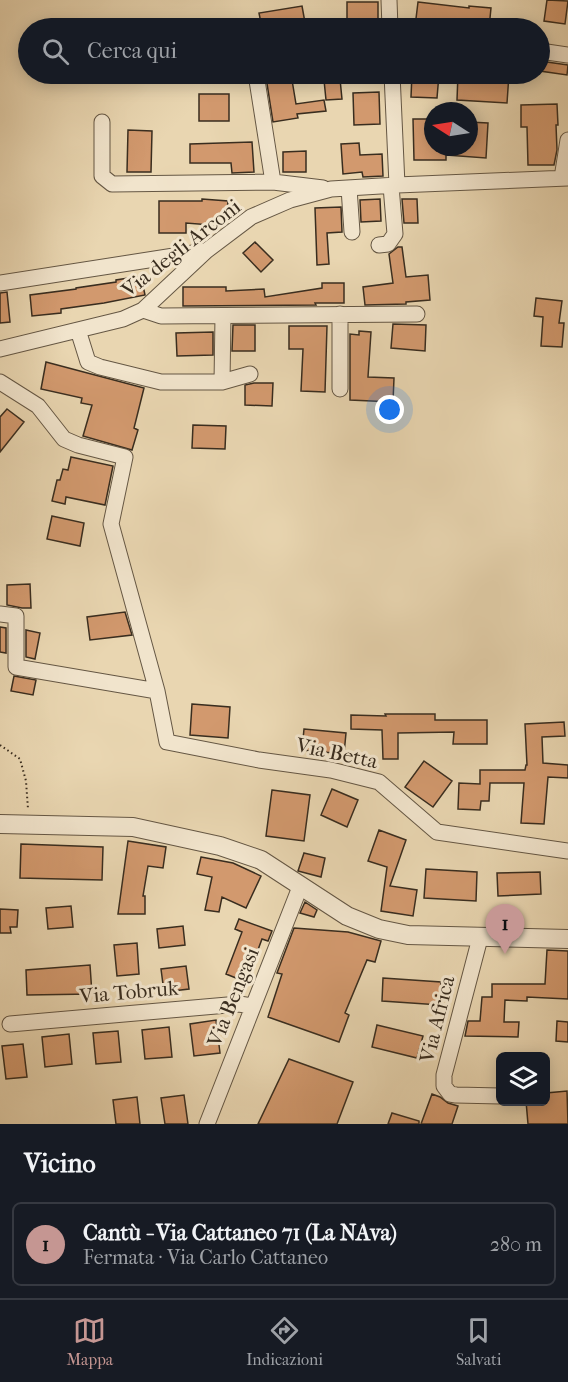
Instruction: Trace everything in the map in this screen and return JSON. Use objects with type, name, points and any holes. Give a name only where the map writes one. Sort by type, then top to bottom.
[{"type":"street","points":[[389,0],[390,18]]},
{"type":"street","points":[[550,52],[568,55]]},
{"type":"street","points":[[258,84],[273,182]]},
{"type":"street","points":[[379,245],[388,244],[395,234],[392,84]]},
{"type":"street","points":[[102,122],[102,176],[112,184],[273,182],[332,189]]},
{"type":"street","points":[[565,178],[568,140]]},
{"type":"street","name":"Via degli Arconi","points":[[0,349],[123,319],[143,310],[206,251],[251,217],[290,200],[332,189],[565,178]]},
{"type":"street","points":[[349,188],[352,232]]},
{"type":"street","points":[[0,283],[206,251]]},
{"type":"street","points":[[143,310],[161,316],[417,314]]},
{"type":"street","points":[[340,314],[340,389]]},
{"type":"street","points":[[222,382],[223,316]]},
{"type":"street","points":[[78,330],[88,362],[100,367],[161,382],[222,382],[250,375]]},
{"type":"street","name":"Via Betta","points":[[0,382],[38,406],[64,439],[125,457],[111,524],[157,691],[167,742],[259,760],[331,770],[379,782],[437,832],[568,851]]},
{"type":"street","points":[[0,614],[15,616],[16,666],[157,691]]},
{"type":"street","points":[[0,824],[133,827],[245,853],[279,870],[347,916],[386,931],[480,938],[568,939]]},
{"type":"street","name":"Via Bengasi","points":[[207,1124],[300,886]]},
{"type":"street","name":"Via Africa","points":[[480,938],[444,1075],[444,1086],[450,1094],[496,1096]]},
{"type":"street","name":"Via Tobruk","points":[[10,1024],[240,1004],[252,1006]]},
{"type":"path","points":[[0,745],[20,759],[26,781],[29,824]]},
{"type":"building","points":[[547,0],[568,1],[565,24],[550,22],[550,18],[544,18]]},
{"type":"building","points":[[347,2],[378,2],[378,18],[347,18]]},
{"type":"building","points":[[418,2],[469,8],[469,6],[491,8],[490,18],[416,18]]},
{"type":"building","points":[[302,6],[304,18],[260,18],[259,13]]},
{"type":"building","points":[[550,62],[568,65],[567,75],[550,72]]},
{"type":"building","points":[[267,84],[293,84],[296,104],[324,100],[326,111],[297,114],[298,118],[273,122]]},
{"type":"building","points":[[324,84],[340,84],[342,99],[326,100]]},
{"type":"building","points":[[412,84],[438,84],[437,98],[411,97]]},
{"type":"building","points":[[458,84],[508,84],[507,103],[457,100]]},
{"type":"building","points":[[379,92],[380,124],[354,125],[353,93]]},
{"type":"building","points":[[199,94],[229,94],[229,121],[199,121]]},
{"type":"building","points":[[557,104],[557,150],[554,165],[528,165],[527,127],[521,127],[521,105]]},
{"type":"building","points":[[413,119],[424,119],[424,156],[446,156],[446,160],[414,160]]},
{"type":"building","points":[[478,122],[488,123],[486,158],[459,156],[478,156]]},
{"type":"building","points":[[128,130],[152,131],[151,172],[127,172]]},
{"type":"building","points":[[252,142],[254,172],[232,173],[231,163],[190,163],[190,144]]},
{"type":"building","points":[[359,143],[360,155],[382,154],[383,176],[363,177],[362,172],[343,174],[341,144]]},
{"type":"building","points":[[306,151],[306,172],[283,172],[283,152]]},
{"type":"building","points":[[202,199],[228,201],[224,226],[186,223],[186,233],[159,233],[159,201],[202,201]]},
{"type":"building","points":[[380,199],[381,221],[361,222],[360,200]]},
{"type":"building","points":[[402,199],[417,199],[418,223],[404,223]]},
{"type":"building","points":[[341,207],[342,232],[327,233],[329,264],[317,265],[315,208]]},
{"type":"building","points":[[255,242],[273,260],[261,272],[243,253]]},
{"type":"building","points":[[398,247],[402,247],[406,277],[428,275],[430,300],[406,302],[406,304],[365,305],[363,287],[393,283],[389,254]]},
{"type":"building","points":[[141,276],[145,295],[61,309],[61,313],[32,316],[30,295],[76,289]]},
{"type":"building","points":[[322,283],[344,283],[344,303],[183,306],[183,287],[226,287],[226,291],[264,289],[265,297],[322,288]]},
{"type":"building","points":[[7,292],[10,322],[0,323],[0,293]]},
{"type":"building","points":[[536,298],[562,301],[559,323],[564,323],[562,347],[541,346],[543,317],[534,316]]},
{"type":"building","points":[[393,324],[426,325],[425,351],[391,348]]},
{"type":"building","points":[[233,325],[255,325],[255,351],[232,351]]},
{"type":"building","points":[[289,326],[327,326],[325,392],[301,391],[303,349],[289,349]]},
{"type":"building","points":[[359,331],[371,332],[368,377],[394,378],[393,402],[350,400],[350,334],[359,335]]},
{"type":"building","points":[[213,332],[213,355],[177,356],[176,333]]},
{"type":"building","points":[[46,362],[144,388],[134,428],[138,430],[132,450],[83,436],[92,405],[81,403],[82,398],[41,389]]},
{"type":"building","points":[[273,383],[272,406],[245,405],[245,385]]},
{"type":"building","points":[[7,409],[24,422],[0,452],[0,417]]},
{"type":"building","points":[[193,425],[226,426],[225,449],[192,448]]},
{"type":"building","points":[[71,457],[113,466],[105,505],[66,497],[65,504],[52,501],[57,480],[60,480],[63,469],[68,470]]},
{"type":"building","points":[[52,516],[84,523],[80,546],[47,539]]},
{"type":"building","points":[[30,584],[31,608],[7,605],[7,585]]},
{"type":"building","points":[[125,612],[132,635],[90,640],[87,617]]},
{"type":"building","points":[[0,627],[6,628],[6,653],[0,652]]},
{"type":"building","points":[[26,630],[40,633],[35,659],[26,657]]},
{"type":"building","points":[[14,676],[36,680],[33,695],[11,691]]},
{"type":"building","points":[[192,704],[230,707],[228,738],[190,735]]},
{"type":"building","points":[[385,714],[435,714],[435,720],[487,720],[487,744],[453,744],[454,732],[398,733],[398,759],[383,759],[382,730],[351,729],[351,715],[386,716]]},
{"type":"building","points":[[564,722],[565,736],[542,737],[543,763],[568,765],[568,778],[548,777],[544,824],[521,823],[524,783],[490,783],[489,801],[481,801],[480,810],[458,809],[459,783],[480,784],[480,770],[525,770],[527,765],[525,724]]},
{"type":"building","points":[[304,729],[346,733],[344,754],[302,750]]},
{"type":"building","points":[[424,761],[452,781],[433,807],[405,787]]},
{"type":"building","points":[[332,789],[358,800],[347,827],[321,815]]},
{"type":"building","points":[[272,790],[310,795],[304,841],[266,836]]},
{"type":"building","points":[[379,830],[406,840],[390,886],[417,890],[413,916],[381,911],[387,867],[368,861]]},
{"type":"building","points":[[128,841],[166,847],[163,868],[148,866],[143,896],[145,896],[145,914],[118,914]]},
{"type":"building","points":[[21,844],[103,847],[102,880],[20,878]]},
{"type":"building","points":[[304,853],[325,858],[321,877],[298,871]]},
{"type":"building","points":[[201,857],[233,863],[261,876],[246,908],[222,897],[219,912],[205,910],[212,877],[197,874]]},
{"type":"building","points":[[426,869],[477,872],[476,901],[424,898]]},
{"type":"building","points":[[540,872],[541,894],[498,896],[497,873]]},
{"type":"building","points":[[305,902],[317,910],[314,917],[300,913]]},
{"type":"building","points":[[71,906],[73,927],[48,929],[46,908]]},
{"type":"building","points":[[0,909],[18,910],[17,927],[10,927],[11,933],[0,933]]},
{"type":"building","points":[[239,919],[272,931],[268,941],[262,939],[246,982],[226,974],[242,932],[235,929]]},
{"type":"building","points":[[183,926],[185,945],[159,948],[157,929]]},
{"type":"building","points":[[294,928],[348,932],[381,941],[375,962],[367,960],[345,1013],[349,1015],[339,1042],[268,1017],[282,974],[277,973]]},
{"type":"building","points":[[137,943],[139,974],[117,976],[114,945]]},
{"type":"building","points":[[547,950],[568,951],[568,999],[527,997],[527,1001],[505,1000],[504,1022],[519,1022],[518,1037],[465,1036],[468,1021],[480,1021],[482,997],[492,997],[492,984],[545,984]]},
{"type":"building","points":[[90,965],[92,994],[27,995],[26,970]]},
{"type":"building","points":[[186,966],[189,989],[164,992],[161,969]]},
{"type":"building","points":[[383,978],[441,982],[440,1005],[382,1001]]},
{"type":"building","points":[[216,1020],[220,1053],[194,1056],[190,1024]]},
{"type":"building","points":[[557,1021],[568,1022],[568,1042],[556,1041]]},
{"type":"building","points":[[377,1025],[423,1036],[417,1058],[372,1047]]},
{"type":"building","points":[[169,1027],[172,1057],[145,1059],[142,1030]]},
{"type":"building","points":[[118,1031],[121,1062],[96,1064],[93,1033]]},
{"type":"building","points":[[69,1034],[72,1064],[45,1067],[42,1037]]},
{"type":"building","points":[[23,1044],[27,1077],[6,1079],[2,1046]]},
{"type":"building","points":[[289,1059],[353,1082],[337,1124],[258,1124]]},
{"type":"building","points":[[567,1091],[568,1124],[528,1124],[526,1106],[550,1106],[550,1093]]},
{"type":"building","points":[[432,1094],[458,1106],[452,1124],[421,1124]]},
{"type":"building","points":[[184,1095],[188,1124],[165,1124],[161,1098]]},
{"type":"building","points":[[137,1097],[140,1124],[116,1124],[113,1100]]},
{"type":"building","points":[[392,1113],[419,1121],[419,1124],[388,1124]]},
{"type":"place","name":"Cantù - Via Cattaneo 71 (La NAva)","points":[[505,954]]}]
